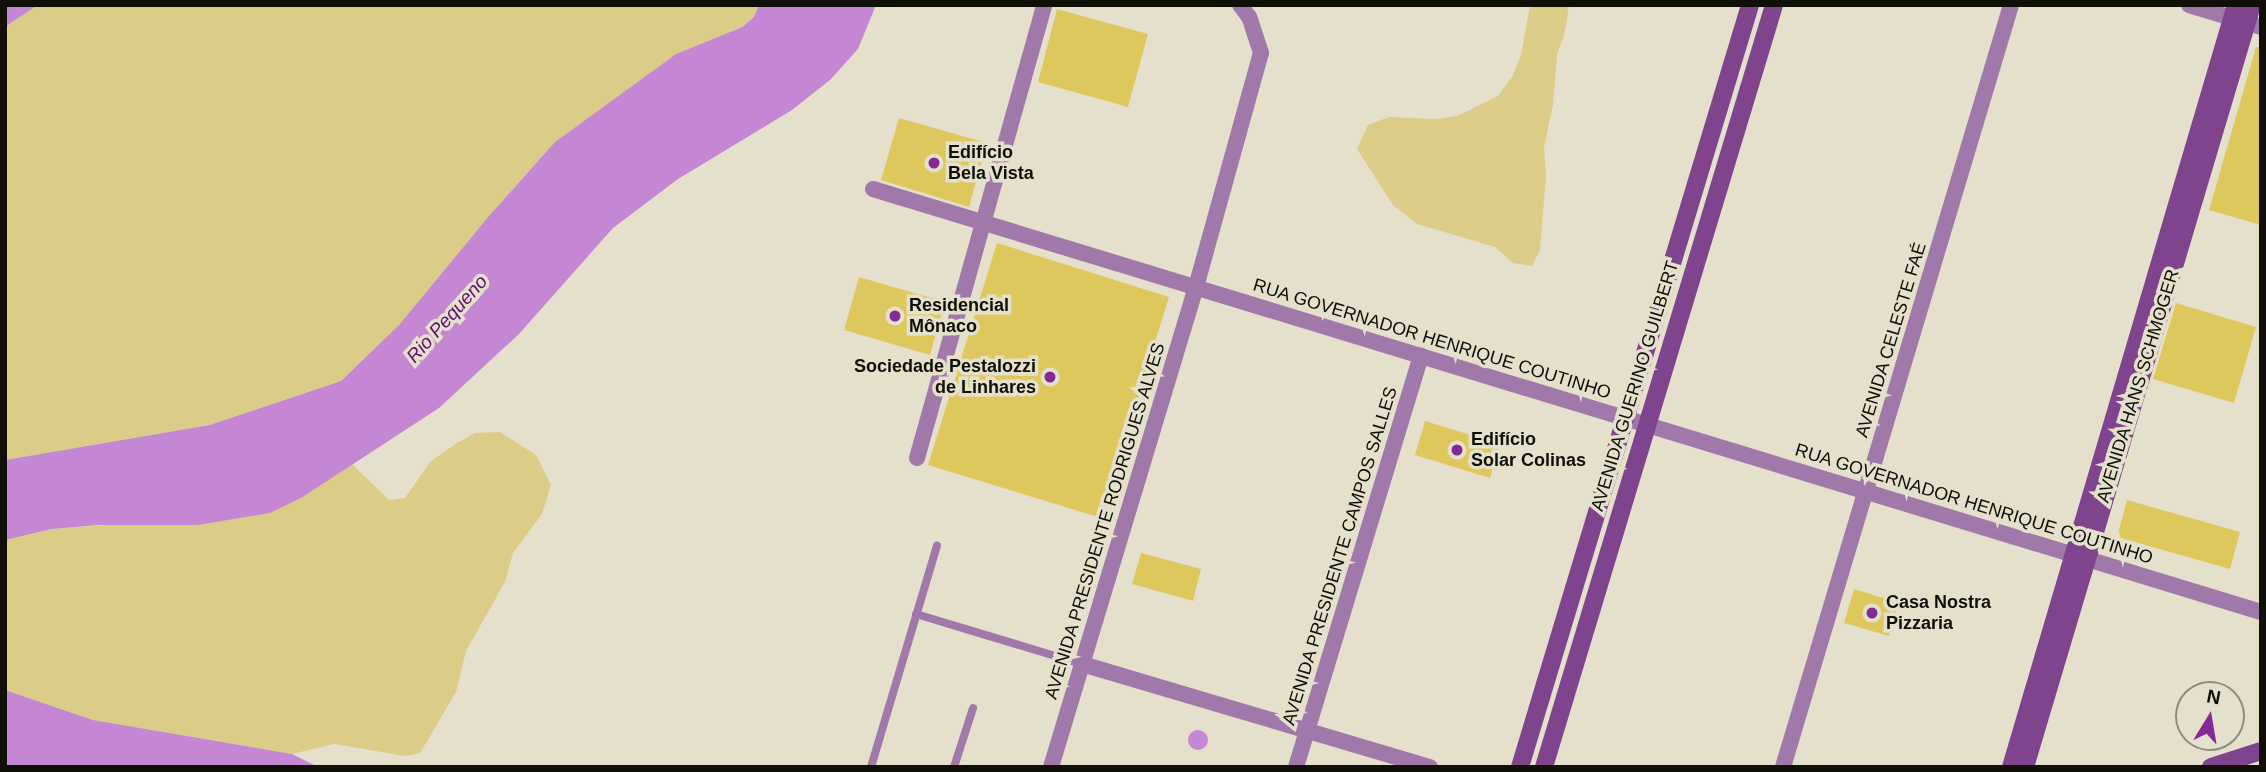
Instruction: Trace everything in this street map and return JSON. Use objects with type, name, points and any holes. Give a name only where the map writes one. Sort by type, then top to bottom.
[{"type":"main road","name":"AVENIDA GUERINO GUILBERT","points":[[1520,767],[1750,5]]},
{"type":"main road","name":"AVENIDA GUERINO GUILBERT","points":[[1544,767],[1773,5]]},
{"type":"main road","name":"AVENIDA HANS SCHMOGER","points":[[2011,767],[2080,557],[2246,15]]},
{"type":"main road","name":"AVENIDA HANS SCHMOGER","points":[[2025,767],[2080,557]]},
{"type":"main road","points":[[2211,767],[2260,747]]},
{"type":"street","points":[[917,458],[1044,5]]},
{"type":"street","name":"AVENIDA PRESIDENTE RODRIGUES ALVES","points":[[1051,767],[1196,287],[1261,53],[1249,17],[1240,5]]},
{"type":"street","name":"AVENIDA CELESTE FAÉ","points":[[1783,767],[2011,5]]},
{"type":"street","points":[[2189,5],[2246,15]]},
{"type":"street","name":"RUA GOVERNADOR HENRIQUE COUTINHO","points":[[873,189],[2261,612]]},
{"type":"street","name":"AVENIDA PRESIDENTE CAMPOS SALLES","points":[[1296,767],[1421,356]]},
{"type":"street","points":[[1082,664],[1430,767]]},
{"type":"lane","points":[[871,767],[937,547]]},
{"type":"lane","points":[[916,614],[1082,664]]},
{"type":"lane","points":[[954,767],[973,708]]},
{"type":"shaded area","points":[[38,5],[759,5],[754,17],[741,27],[676,54],[555,142],[489,216],[399,325],[341,381],[210,425],[5,460],[5,27]]},
{"type":"shaded area","points":[[1530,5],[1569,5],[1565,32],[1557,55],[1553,105],[1544,147],[1546,176],[1540,250],[1532,266],[1513,263],[1495,247],[1417,224],[1393,205],[1357,149],[1368,125],[1389,117],[1436,119],[1457,116],[1498,96],[1512,77],[1521,55]]},
{"type":"shaded area","points":[[500,432],[536,455],[551,485],[542,514],[513,553],[505,582],[466,651],[456,692],[420,753],[405,756],[334,744],[292,754],[93,720],[5,690],[5,540],[52,529],[269,513],[301,498],[352,464],[389,500],[405,498],[431,461],[475,433]]},
{"type":"water","points":[[5,5],[38,5],[5,27]]},
{"type":"water","name":"Rio Pequeno","points":[[759,5],[876,5],[858,49],[830,80],[792,110],[678,179],[613,228],[519,334],[439,408],[301,498],[270,513],[198,525],[99,525],[52,529],[5,540],[5,460],[210,425],[341,381],[399,325],[489,216],[555,142],[676,54],[742,27],[754,17]]},
{"type":"water","points":[[5,690],[93,720],[292,754],[318,767],[5,767]]},
{"type":"water","points":[[1198,730],[1205,733],[1208,740],[1205,747],[1198,750],[1191,747],[1188,740],[1191,733]]},
{"type":"building","points":[[1057,9],[1148,34],[1128,107],[1038,82]]},
{"type":"building","points":[[2256,47],[2261,47],[2261,225],[2209,210]]},
{"type":"building","name":"Edifício Bela Vista","points":[[899,118],[987,143],[969,207],[881,180]]},
{"type":"building","name":"Sociedade Pestalozzi de Linhares","points":[[997,243],[1169,297],[1101,518],[928,465]]},
{"type":"building","name":"Residencial Mônaco","points":[[859,277],[945,302],[930,355],[844,330]]},
{"type":"building","points":[[2176,303],[2256,327],[2234,403],[2153,379]]},
{"type":"building","name":"Edifício Solar Colinas","points":[[1425,421],[1500,444],[1490,478],[1415,455]]},
{"type":"building","points":[[2127,500],[2240,532],[2230,569],[2117,537]]},
{"type":"building","points":[[1141,553],[1201,569],[1193,601],[1132,584]]},
{"type":"building","name":"Casa Nostra Pizzaria","points":[[1854,589],[1899,603],[1889,636],[1844,623]]},
{"type":"place","name":"Edifício Bela Vista","points":[[934,163]]},
{"type":"place","name":"Residencial Mônaco","points":[[895,316]]},
{"type":"place","name":"Sociedade Pestalozzi de Linhares","points":[[1050,377]]},
{"type":"place","name":"Edifício Solar Colinas","points":[[1457,450]]},
{"type":"place","name":"Casa Nostra Pizzaria","points":[[1872,613]]}]
